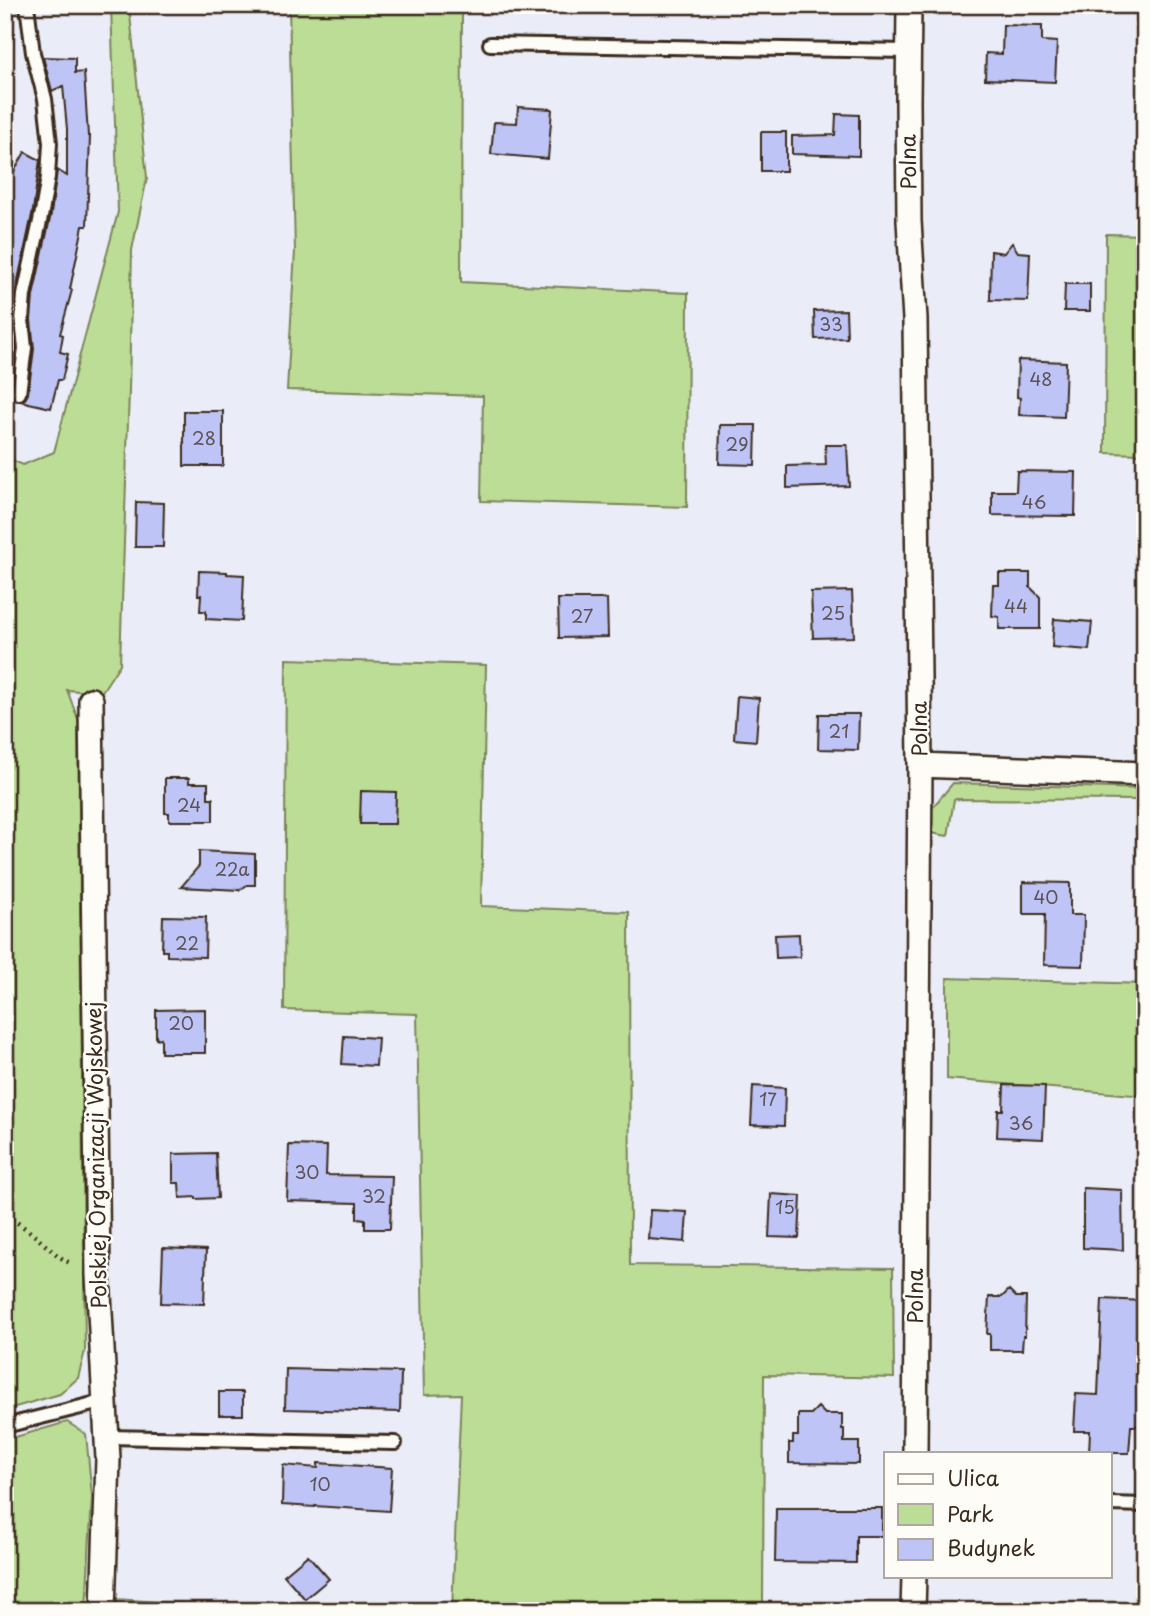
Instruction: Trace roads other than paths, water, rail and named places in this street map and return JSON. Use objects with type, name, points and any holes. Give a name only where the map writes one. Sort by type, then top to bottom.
[{"type":"street","name":"Polna","points":[[909,5],[909,220],[915,318],[920,765],[915,1452]]},
{"type":"street","name":"Polskiej Organizacji Wojskowej","points":[[91,700],[98,1268],[107,1437],[103,1611]]},
{"type":"street","points":[[920,765],[1145,774]]},
{"type":"street","points":[[914,1578],[914,1611]]},
{"type":"lane","points":[[19,393],[25,348],[22,320],[24,295],[44,201],[50,143],[45,99],[33,53],[27,5]]},
{"type":"lane","points":[[490,44],[909,51]]},
{"type":"lane","points":[[5,1426],[105,1401]]},
{"type":"lane","points":[[107,1437],[395,1443]]},
{"type":"lane","points":[[1112,1504],[1145,1505]]}]
